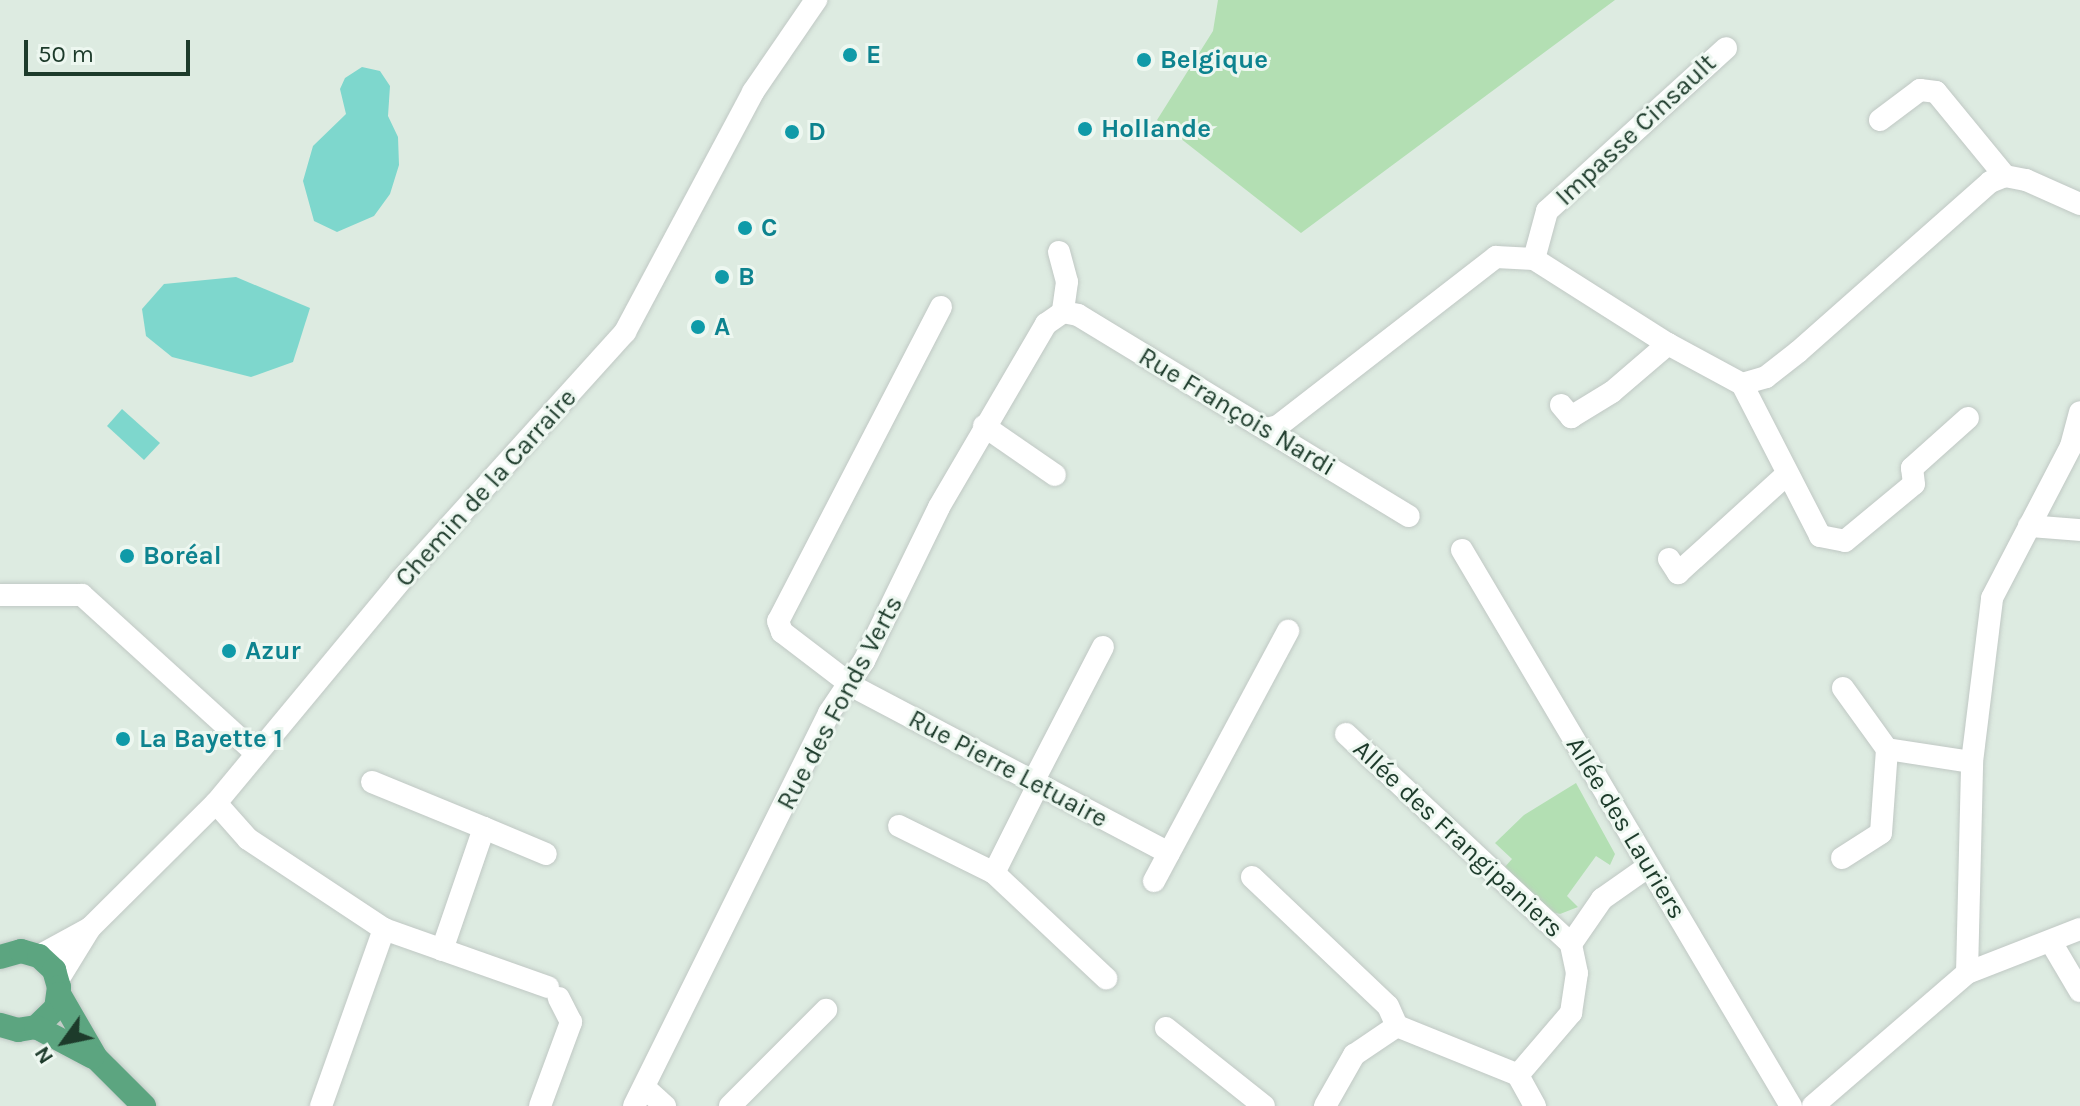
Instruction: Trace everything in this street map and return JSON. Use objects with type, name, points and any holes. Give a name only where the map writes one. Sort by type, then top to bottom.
[{"type":"main road","points":[[1,955],[21,951],[39,956],[96,1058],[144,1106]]},
{"type":"main road","points":[[36,1027],[47,1019],[59,987]]},
{"type":"main road","points":[[0,1025],[36,1027],[96,1058]]},
{"type":"street","name":"Chemin de la Carraire","points":[[39,956],[90,928],[216,803],[400,581],[625,332],[753,92],[816,0]]},
{"type":"street","name":"Impasse Cinsault","points":[[1534,259],[1547,211],[1726,48]]},
{"type":"street","points":[[1880,120],[1920,90],[1936,92],[2005,176],[2077,205]]},
{"type":"street","points":[[1742,384],[1766,377],[1970,196],[2005,176]]},
{"type":"street","points":[[1059,252],[1067,282],[1063,312]]},
{"type":"street","points":[[1267,429],[1278,426],[1496,257],[1534,259],[1668,344],[1742,384],[1785,476],[1820,536],[1845,541],[1914,484],[1912,468],[1968,418]]},
{"type":"street","name":"Rue Pierre Letuaire","points":[[941,307],[778,621],[782,632],[848,682],[1169,853]]},
{"type":"street","name":"Rue des Fonds Verts","points":[[639,1097],[848,682],[984,426],[1046,324],[1063,312]]},
{"type":"street","name":"Rue François Nardi","points":[[1063,312],[1078,315],[1409,516]]},
{"type":"street","points":[[1561,405],[1571,417],[1612,392],[1668,344]]},
{"type":"street","points":[[1967,973],[1972,762],[1992,598],[2071,446],[2080,412]]},
{"type":"street","points":[[984,426],[1055,475]]},
{"type":"street","points":[[1669,559],[1678,573],[1785,476]]},
{"type":"street","points":[[2029,526],[2080,530]]},
{"type":"street","name":"Allée des Lauriers","points":[[1462,550],[1791,1106]]},
{"type":"street","points":[[0,595],[82,595],[257,754]]},
{"type":"street","points":[[1154,881],[1288,631]]},
{"type":"street","points":[[994,873],[1103,647]]},
{"type":"street","points":[[1842,858],[1881,833],[1887,749],[1843,688]]},
{"type":"street","name":"Allée des Frangipaniers","points":[[1346,734],[1571,944]]},
{"type":"street","points":[[1887,749],[1972,762]]},
{"type":"street","points":[[372,782],[546,854]]},
{"type":"street","points":[[216,803],[248,839],[384,929],[553,993],[571,1022],[540,1106]]},
{"type":"street","points":[[899,826],[994,873],[1106,978]]},
{"type":"street","points":[[442,950],[484,828]]},
{"type":"street","points":[[1518,1075],[1571,1013],[1577,973],[1571,944],[1602,899],[1649,866]]},
{"type":"street","points":[[1252,877],[1388,1006],[1397,1026],[1518,1075],[1535,1106]]},
{"type":"street","name":"Chemin de la Carraire","points":[[59,987],[90,928]]},
{"type":"street","points":[[321,1106],[384,929]]},
{"type":"street","points":[[1813,1106],[1967,973],[2080,929]]},
{"type":"street","points":[[2051,942],[2080,991]]},
{"type":"street","points":[[730,1106],[826,1010]]},
{"type":"street","points":[[1325,1106],[1354,1055],[1397,1026]]},
{"type":"street","points":[[1166,1028],[1264,1106]]},
{"type":"street","points":[[639,1097],[665,1106]]},
{"type":"green space","points":[[1218,0],[1615,0],[1301,233],[1157,120],[1213,31]]},
{"type":"green space","points":[[1576,783],[1615,854],[1610,865],[1596,856],[1567,896],[1578,907],[1560,914],[1548,911],[1503,869],[1512,859],[1495,843],[1524,815]]},
{"type":"water","points":[[362,67],[380,71],[390,86],[388,116],[398,137],[399,165],[390,194],[374,216],[337,232],[314,221],[303,181],[313,146],[346,114],[340,89],[345,78]]},
{"type":"water","points":[[236,277],[310,308],[293,362],[251,377],[172,357],[146,336],[142,309],[164,284]]},
{"type":"water","points":[[122,409],[160,443],[144,460],[107,426]]},
{"type":"place","name":"E","points":[[850,55]]},
{"type":"place","name":"Belgique","points":[[1144,60]]},
{"type":"place","name":"Hollande","points":[[1085,129]]},
{"type":"place","name":"D","points":[[792,132]]},
{"type":"place","name":"C","points":[[745,228]]},
{"type":"place","name":"B","points":[[722,277]]},
{"type":"place","name":"A","points":[[698,327]]},
{"type":"place","name":"Boréal","points":[[127,556]]},
{"type":"place","name":"Azur","points":[[229,651]]},
{"type":"place","name":"La Bayette 1","points":[[123,739]]}]
